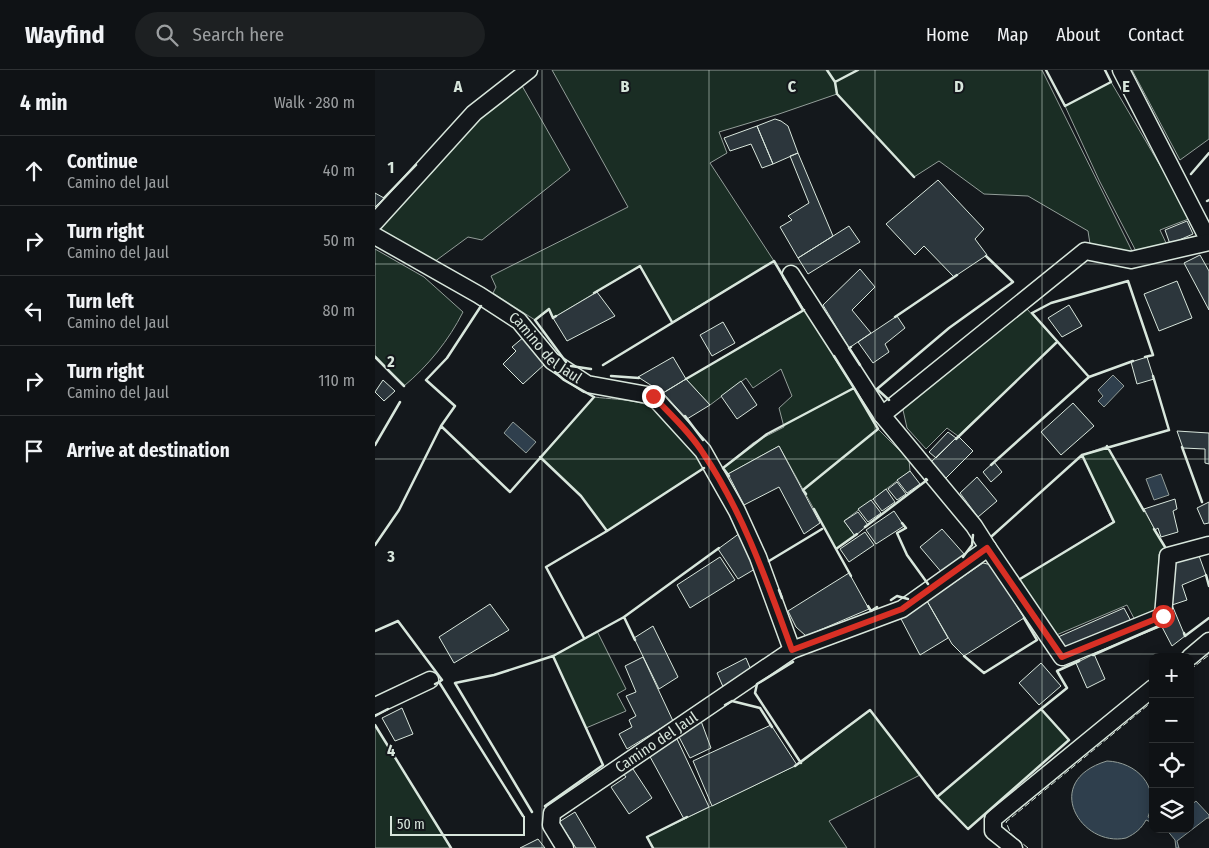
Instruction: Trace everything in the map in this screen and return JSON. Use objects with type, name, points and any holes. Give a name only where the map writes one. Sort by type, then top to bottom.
[{"type":"street","points":[[375,222],[474,113],[529,70]]},
{"type":"street","points":[[882,415],[1085,251],[1131,260],[1209,241],[1121,70]]},
{"type":"street","name":"Camino del Jaul","points":[[375,236],[479,294],[519,321],[552,361],[587,384],[653,396],[703,451],[737,511],[758,557],[792,650]]},
{"type":"street","points":[[791,274],[882,415],[974,526],[1062,657],[1163,616],[1168,556],[1209,545]]},
{"type":"street","name":"Camino del Jaul","points":[[565,848],[551,825],[551,813],[792,650],[902,609],[987,548]]},
{"type":"street","points":[[1194,654],[1209,642]]},
{"type":"street","points":[[375,706],[430,680]]},
{"type":"street","points":[[1014,848],[993,831],[993,819],[1149,691]]},
{"type":"green space","points":[[552,70],[1042,70],[1134,255],[1090,244],[1088,231],[1028,196],[984,194],[939,161],[914,177],[837,94],[719,132],[727,153],[710,163],[774,261],[672,322],[640,266],[553,318],[549,310],[535,320],[493,293],[496,287],[491,276],[628,207]]},
{"type":"green space","points":[[1132,70],[1209,70],[1209,139],[1180,160]]},
{"type":"green space","points":[[1111,82],[1191,218],[1160,230],[1167,245],[1138,255],[1099,180],[1065,106]]},
{"type":"green space","points":[[521,84],[570,170],[482,240],[468,237],[434,262],[375,231],[475,120]]},
{"type":"green space","points":[[375,249],[424,277],[463,312],[437,352],[404,386],[375,355]]},
{"type":"green space","points":[[806,308],[878,429],[909,460],[910,471],[844,521],[855,536],[836,549],[779,446],[728,474],[723,468],[753,443],[784,427],[779,408],[792,396],[781,369],[753,388],[746,378],[710,405],[686,379]]},
{"type":"green space","points":[[1027,309],[1057,342],[958,436],[947,428],[926,449],[907,428],[903,410],[919,391]]},
{"type":"green space","points":[[594,397],[635,402],[661,412],[678,429],[704,468],[607,531],[581,496],[540,457]]},
{"type":"green space","points":[[1107,446],[1165,547],[1159,554],[1156,611],[1136,622],[1127,605],[1054,636],[1030,600],[1020,579],[1113,522],[1082,455]]},
{"type":"green space","points":[[597,631],[626,689],[617,694],[626,711],[586,728],[553,656]]},
{"type":"green space","points":[[1041,709],[1069,740],[968,829],[937,797]]},
{"type":"green space","points":[[870,710],[920,775],[829,821],[847,848],[653,848],[647,837],[801,763]]},
{"type":"green space","points":[[375,725],[451,848],[375,848]]},
{"type":"water","points":[[1113,375],[1124,386],[1104,407],[1098,401],[1103,396],[1098,390]]},
{"type":"water","points":[[513,422],[536,442],[526,453],[504,433]]},
{"type":"water","points":[[1161,474],[1169,495],[1154,500],[1146,479]]},
{"type":"water","points":[[1107,761],[1118,762],[1136,771],[1143,778],[1149,789],[1149,821],[1146,820],[1138,830],[1126,838],[1110,838],[1095,833],[1083,823],[1075,811],[1072,797],[1075,783],[1087,770]]},
{"type":"water","points":[[1196,801],[1209,815],[1209,818],[1194,828],[1194,803]]},
{"type":"water","points":[[1169,833],[1187,833],[1177,841],[1179,848],[1176,848],[1175,840]]},
{"type":"building","points":[[775,119],[788,126],[798,153],[773,164],[757,126]]},
{"type":"building","points":[[757,126],[773,164],[762,168],[751,144],[730,151],[724,138]]},
{"type":"building","points":[[798,153],[833,236],[798,258],[780,227],[792,220],[788,216],[809,203],[790,156]]},
{"type":"building","points":[[938,180],[984,229],[975,239],[987,255],[954,277],[924,246],[915,255],[886,224]]},
{"type":"building","points":[[375,193],[384,198],[375,207]]},
{"type":"building","points":[[1187,221],[1193,234],[1170,244],[1165,230]]},
{"type":"building","points":[[849,226],[860,242],[808,274],[798,258]]},
{"type":"building","points":[[1200,255],[1209,271],[1209,310],[1184,263]]},
{"type":"building","points":[[860,269],[875,287],[852,310],[871,333],[849,348],[823,305]]},
{"type":"building","points":[[1177,281],[1192,318],[1159,331],[1144,294]]},
{"type":"building","points":[[597,292],[615,316],[567,341],[553,318]]},
{"type":"building","points":[[1069,305],[1082,326],[1062,337],[1048,318]]},
{"type":"building","points":[[897,316],[905,328],[885,344],[889,352],[873,363],[858,342]]},
{"type":"building","points":[[723,322],[735,343],[712,356],[700,335]]},
{"type":"building","points":[[525,336],[546,363],[523,384],[503,364],[516,351],[512,347]]},
{"type":"building","points":[[673,357],[686,379],[663,393],[638,377]]},
{"type":"building","points":[[1147,357],[1154,379],[1137,384],[1131,362]]},
{"type":"building","points":[[686,379],[710,405],[687,419],[663,393]]},
{"type":"building","points":[[383,380],[395,391],[384,401],[375,392]]},
{"type":"building","points":[[741,381],[757,405],[737,419],[721,396]]},
{"type":"building","points":[[1073,403],[1094,426],[1061,455],[1041,432]]},
{"type":"building","points":[[1177,431],[1209,433],[1209,464],[1205,463],[1205,449],[1183,448]]},
{"type":"building","points":[[948,432],[956,438],[936,458],[929,452]]},
{"type":"building","points":[[958,436],[973,451],[946,478],[930,463]]},
{"type":"building","points":[[779,446],[820,523],[804,534],[779,487],[744,505],[728,474]]},
{"type":"building","points":[[994,462],[1002,472],[991,482],[983,472]]},
{"type":"building","points":[[910,471],[920,484],[907,493],[897,480]]},
{"type":"building","points":[[977,477],[997,501],[978,517],[960,493]]},
{"type":"building","points":[[897,482],[906,494],[897,500],[888,489]]},
{"type":"building","points":[[886,489],[895,502],[882,511],[873,499]]},
{"type":"building","points":[[1175,499],[1177,509],[1173,511],[1178,532],[1161,537],[1158,528],[1155,530],[1144,509]]},
{"type":"building","points":[[871,500],[881,513],[868,522],[858,509]]},
{"type":"building","points":[[1209,502],[1209,523],[1204,524],[1197,508]]},
{"type":"building","points":[[894,511],[904,526],[876,544],[866,530]]},
{"type":"building","points":[[858,512],[868,525],[855,536],[844,521]]},
{"type":"building","points":[[942,529],[965,555],[943,574],[920,547]]},
{"type":"building","points":[[865,532],[874,545],[849,562],[840,549]]},
{"type":"building","points":[[740,533],[755,569],[738,579],[718,549]]},
{"type":"building","points":[[1198,553],[1206,575],[1182,585],[1187,600],[1172,605],[1174,559]]},
{"type":"building","points":[[720,557],[735,580],[690,608],[677,585]]},
{"type":"building","points":[[983,563],[992,565],[1024,618],[964,656],[952,644],[927,601]]},
{"type":"building","points":[[849,573],[869,609],[806,636],[796,627],[788,611]]},
{"type":"building","points":[[927,601],[948,638],[920,655],[900,617]]},
{"type":"building","points":[[490,604],[509,630],[454,663],[439,637]]},
{"type":"building","points":[[1172,605],[1185,636],[1172,646],[1161,625]]},
{"type":"building","points":[[1124,608],[1132,623],[1063,651],[1058,637]]},
{"type":"building","points":[[653,626],[678,677],[659,689],[634,638]]},
{"type":"building","points":[[1094,654],[1105,679],[1087,688],[1076,663]]},
{"type":"building","points":[[643,657],[673,721],[627,749],[619,734],[632,727],[629,720],[636,716],[626,696],[636,692],[625,666]]},
{"type":"building","points":[[746,658],[751,670],[724,689],[717,673]]},
{"type":"building","points":[[1041,663],[1061,686],[1039,705],[1019,683]]},
{"type":"building","points":[[402,708],[413,734],[395,741],[382,718]]},
{"type":"building","points":[[701,721],[711,748],[690,758],[678,735]]},
{"type":"building","points":[[771,725],[797,765],[712,806],[693,761]]},
{"type":"building","points":[[677,739],[709,807],[684,819],[648,753]]},
{"type":"building","points":[[631,766],[652,798],[629,814],[611,787],[626,777],[622,772]]},
{"type":"building","points":[[575,812],[596,848],[576,848],[559,822]]},
{"type":"building","points":[[538,839],[545,848],[520,848]]},
{"type":"fence","points":[[1194,667],[1209,655]]},
{"type":"fence","points":[[1028,848],[1011,834],[1006,822],[1149,704]]},
{"type":"wall","points":[[827,70],[835,82],[858,70]]},
{"type":"wall","points":[[1046,70],[1065,106],[1111,82],[1105,70]]},
{"type":"wall","points":[[835,82],[837,94],[914,177]]},
{"type":"wall","points":[[1191,174],[1209,153]]},
{"type":"wall","points":[[384,198],[416,165]]},
{"type":"wall","points":[[889,400],[877,389],[949,328],[1013,282],[986,256]]},
{"type":"wall","points":[[603,365],[774,261],[803,310]]},
{"type":"wall","points":[[594,293],[640,266],[672,322]]},
{"type":"wall","points":[[895,317],[957,275]]},
{"type":"wall","points":[[991,465],[1089,377],[1032,313],[1051,303],[1128,281],[1153,355],[1145,357]]},
{"type":"wall","points":[[481,306],[447,358],[426,380],[455,406],[441,426],[510,492],[594,397],[564,380],[555,372]]},
{"type":"wall","points":[[556,316],[553,318],[549,309],[535,320],[566,362]]},
{"type":"wall","points":[[686,379],[804,310]]},
{"type":"wall","points":[[956,439],[1057,342]]},
{"type":"wall","points":[[851,347],[849,348],[860,365]]},
{"type":"wall","points":[[834,356],[854,388]]},
{"type":"wall","points":[[375,357],[404,386]]},
{"type":"wall","points":[[1089,377],[1133,361]]},
{"type":"wall","points":[[571,366],[591,369]]},
{"type":"wall","points":[[611,376],[639,378]]},
{"type":"wall","points":[[992,536],[1082,455],[1169,430],[1153,376]]},
{"type":"wall","points":[[729,476],[723,468],[767,434],[854,388],[878,429],[803,490],[806,494]]},
{"type":"wall","points":[[375,445],[400,402]]},
{"type":"wall","points":[[685,416],[703,440]]},
{"type":"wall","points":[[375,545],[399,510],[441,426]]},
{"type":"wall","points":[[1107,446],[1144,511]]},
{"type":"wall","points":[[1182,447],[1202,502]]},
{"type":"wall","points":[[1020,579],[1114,522],[1082,455]]},
{"type":"wall","points":[[540,457],[581,496],[607,531],[704,468]]},
{"type":"wall","points":[[865,527],[926,479]]},
{"type":"wall","points":[[814,509],[836,549],[857,534]]},
{"type":"wall","points":[[902,523],[906,528],[897,533],[907,555],[928,584]]},
{"type":"wall","points":[[769,561],[822,529]]},
{"type":"wall","points":[[1154,529],[1165,547]]},
{"type":"wall","points":[[584,638],[546,567],[607,531]]},
{"type":"wall","points":[[963,557],[972,545],[973,535]]},
{"type":"wall","points":[[624,617],[719,548]]},
{"type":"wall","points":[[836,549],[851,576]]},
{"type":"wall","points":[[1206,575],[1209,586]]},
{"type":"wall","points":[[779,590],[782,598]]},
{"type":"wall","points":[[891,600],[897,596],[908,599]]},
{"type":"wall","points":[[868,606],[871,611],[877,607]]},
{"type":"wall","points":[[553,656],[624,617],[635,640]]},
{"type":"wall","points":[[964,656],[984,673],[1037,640],[1024,618]]},
{"type":"wall","points":[[1184,633],[1185,636],[1209,618]]},
{"type":"wall","points":[[375,631],[398,621],[442,680],[439,682]]},
{"type":"wall","points":[[1093,655],[1163,623]]},
{"type":"wall","points":[[532,812],[455,683],[494,675],[553,656],[603,765],[545,806]]},
{"type":"wall","points":[[1041,709],[937,797],[968,829],[1069,740],[1041,709],[1067,688],[1057,671],[1079,661]]},
{"type":"wall","points":[[793,662],[757,684],[755,693],[801,763]]},
{"type":"wall","points":[[435,684],[439,682],[523,816]]},
{"type":"wall","points":[[725,705],[732,701],[760,708],[772,727]]},
{"type":"wall","points":[[375,716],[388,709]]},
{"type":"wall","points":[[795,766],[870,710],[937,797]]},
{"type":"wall","points":[[375,725],[451,848]]},
{"type":"wall","points":[[653,848],[647,837],[687,817]]},
{"type":"route","points":[[653,396],[703,451],[737,511],[758,557],[792,650],[902,609],[987,548],[1062,657],[1163,616]]}]
